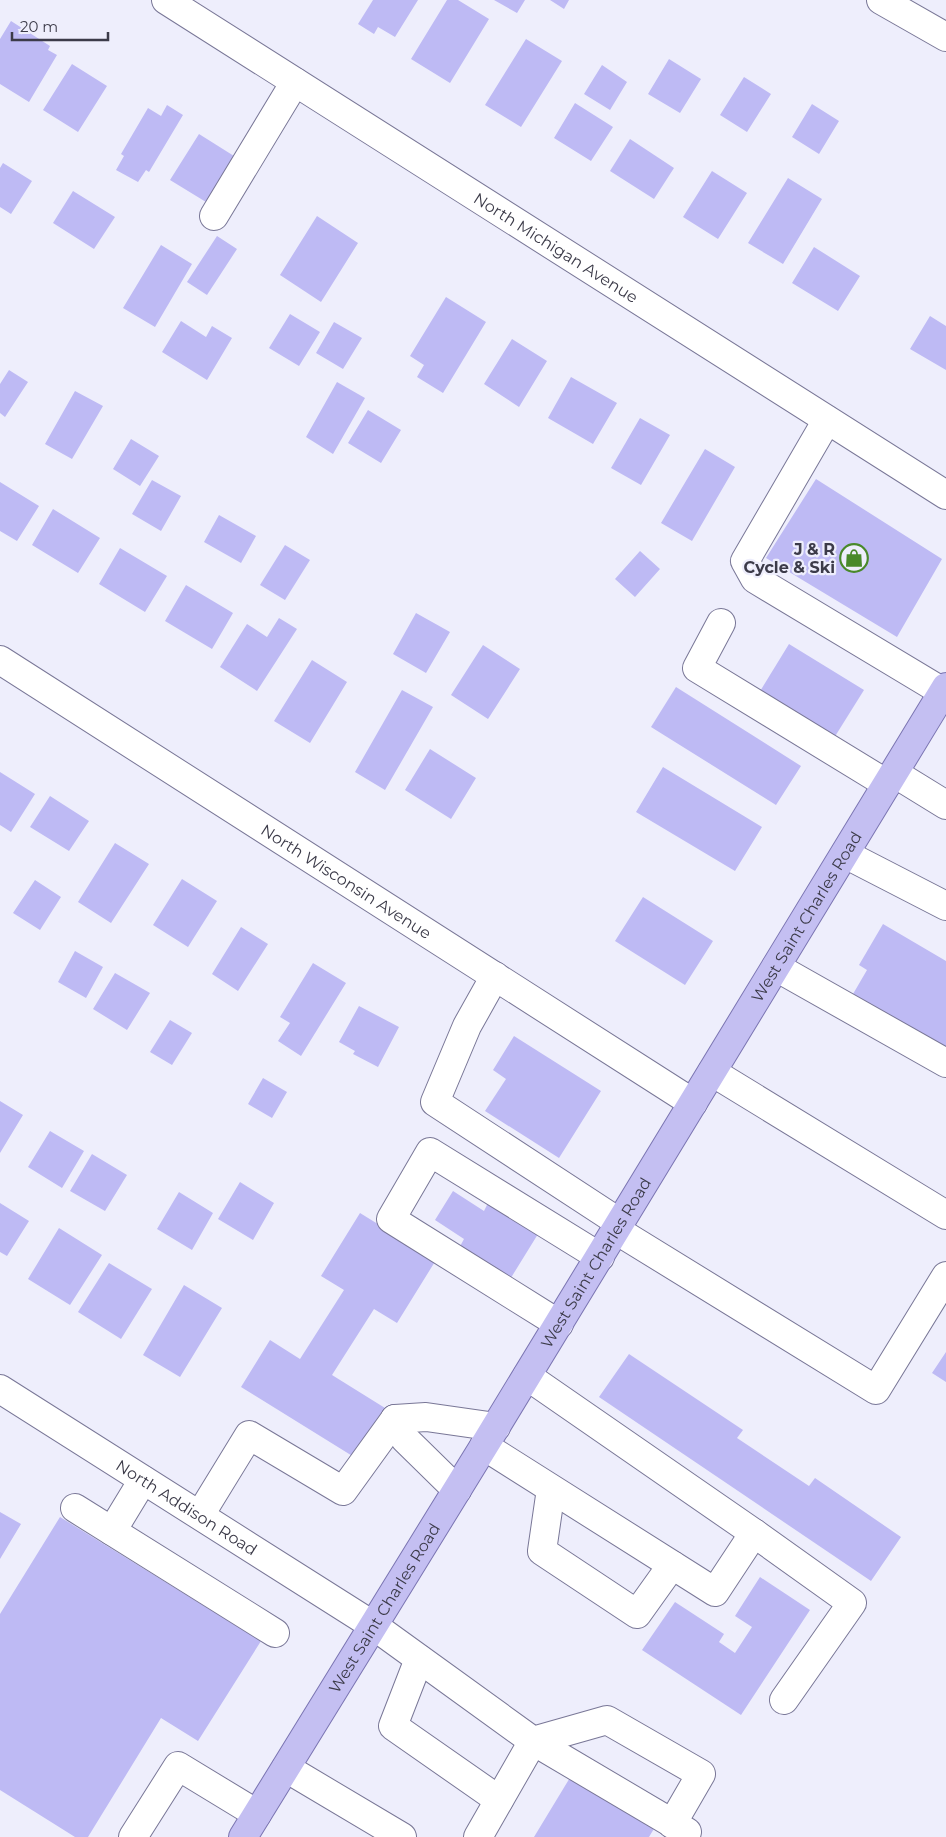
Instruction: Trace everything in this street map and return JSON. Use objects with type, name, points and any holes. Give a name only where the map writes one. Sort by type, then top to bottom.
[{"type":"main road","name":"West Saint Charles Road","points":[[243,1837],[490,1437],[944,690]]},
{"type":"street","name":"North Michigan Avenue","points":[[166,0],[946,495]]},
{"type":"street","points":[[882,0],[946,37]]},
{"type":"street","points":[[214,216],[295,82]]},
{"type":"street","points":[[827,420],[745,561],[755,579],[944,690]]},
{"type":"street","points":[[721,623],[696,668],[891,779],[946,804]]},
{"type":"street","name":"North Wisconsin Avenue","points":[[0,660],[693,1103]]},
{"type":"street","points":[[845,854],[946,906]]},
{"type":"street","points":[[776,967],[946,1063]]},
{"type":"street","points":[[495,976],[467,1026],[435,1102],[618,1227],[876,1390],[946,1276]]},
{"type":"street","points":[[712,1072],[946,1216]]},
{"type":"street","points":[[559,1324],[391,1219],[430,1152],[600,1257]]},
{"type":"street","points":[[527,1376],[852,1603],[784,1700]]},
{"type":"street","name":"North Addison Road","points":[[0,1389],[374,1626],[533,1741],[678,1830]]},
{"type":"street","points":[[395,1419],[426,1417],[490,1437],[551,1489],[715,1592],[754,1534]]},
{"type":"street","points":[[395,1419],[405,1439],[457,1490]]},
{"type":"street","points":[[200,1515],[249,1435],[343,1491],[395,1419]]},
{"type":"street","points":[[112,1531],[143,1480]]},
{"type":"street","points":[[551,1489],[542,1551],[637,1614],[672,1565]]},
{"type":"street","points":[[75,1508],[275,1633]]},
{"type":"street","points":[[419,1659],[393,1726],[499,1800]]},
{"type":"street","points":[[478,1837],[533,1741],[607,1720],[701,1774],[678,1830]]},
{"type":"street","points":[[133,1837],[178,1766],[257,1814]]},
{"type":"street","points":[[286,1768],[402,1837]]},
{"type":"building","points":[[373,0],[418,0],[395,37],[378,27],[374,34],[358,24]]},
{"type":"building","points":[[447,0],[458,0],[489,19],[450,83],[411,59]]},
{"type":"building","points":[[494,0],[525,0],[517,13]]},
{"type":"building","points":[[550,0],[569,0],[564,9]]},
{"type":"building","points":[[11,21],[50,46],[48,50],[57,55],[29,102],[0,84],[0,39]]},
{"type":"building","points":[[526,39],[562,61],[521,127],[485,105]]},
{"type":"building","points":[[669,59],[701,79],[680,113],[648,94]]},
{"type":"building","points":[[72,64],[107,86],[78,132],[43,110]]},
{"type":"building","points":[[602,65],[627,82],[610,110],[584,94]]},
{"type":"building","points":[[744,77],[771,94],[747,132],[720,115]]},
{"type":"building","points":[[575,103],[613,127],[591,161],[554,138]]},
{"type":"building","points":[[812,104],[839,121],[819,154],[792,137]]},
{"type":"building","points":[[167,105],[183,115],[149,172],[146,170],[138,182],[116,170],[124,156],[121,154],[148,108],[161,116]]},
{"type":"building","points":[[199,134],[234,156],[206,202],[170,180]]},
{"type":"building","points":[[630,139],[674,168],[654,199],[610,171]]},
{"type":"building","points":[[3,163],[32,181],[11,214],[0,207],[0,168]]},
{"type":"building","points":[[712,171],[747,193],[718,239],[683,217]]},
{"type":"building","points":[[788,178],[822,199],[783,264],[748,243]]},
{"type":"building","points":[[73,191],[115,217],[94,249],[53,223]]},
{"type":"building","points":[[317,216],[358,243],[321,302],[280,275]]},
{"type":"building","points":[[217,236],[237,249],[207,295],[187,282]]},
{"type":"building","points":[[161,245],[192,264],[155,327],[123,308]]},
{"type":"building","points":[[814,247],[860,276],[838,311],[792,283]]},
{"type":"building","points":[[446,297],[486,322],[443,393],[417,377],[424,365],[410,356]]},
{"type":"building","points":[[290,314],[320,332],[299,366],[269,348]]},
{"type":"building","points":[[930,316],[946,326],[946,370],[910,349]]},
{"type":"building","points":[[181,321],[206,337],[212,326],[232,338],[207,380],[162,352]]},
{"type":"building","points":[[334,322],[362,338],[343,369],[316,353]]},
{"type":"building","points":[[512,339],[547,361],[519,407],[484,384]]},
{"type":"building","points":[[9,370],[28,382],[5,417],[0,413],[0,384]]},
{"type":"building","points":[[571,377],[617,403],[593,444],[548,418]]},
{"type":"building","points":[[337,382],[365,398],[333,454],[306,437]]},
{"type":"building","points":[[75,391],[103,406],[72,459],[45,444]]},
{"type":"building","points":[[368,410],[401,430],[381,463],[348,443]]},
{"type":"building","points":[[640,418],[670,435],[641,485],[611,468]]},
{"type":"building","points":[[131,439],[159,456],[140,486],[113,469]]},
{"type":"building","points":[[705,449],[735,467],[692,541],[661,523]]},
{"type":"building","name":"J & R Cycle & Ski","points":[[816,479],[942,559],[897,637],[766,558]]},
{"type":"building","points":[[152,480],[181,496],[161,531],[132,514]]},
{"type":"building","points":[[0,482],[39,506],[17,541],[0,531]]},
{"type":"building","points":[[53,509],[100,538],[78,573],[32,545]]},
{"type":"building","points":[[219,515],[256,536],[241,563],[204,542]]},
{"type":"building","points":[[285,545],[310,560],[285,600],[260,585]]},
{"type":"building","points":[[120,548],[167,576],[145,612],[99,584]]},
{"type":"building","points":[[640,551],[660,569],[635,597],[615,579]]},
{"type":"building","points":[[186,585],[233,613],[212,649],[165,621]]},
{"type":"building","points":[[416,613],[450,632],[426,673],[393,654]]},
{"type":"building","points":[[279,618],[297,629],[257,691],[220,667],[247,624],[267,637]]},
{"type":"building","points":[[789,644],[864,690],[834,738],[759,693]]},
{"type":"building","points":[[483,645],[520,669],[488,719],[451,695]]},
{"type":"building","points":[[312,660],[347,682],[310,743],[274,721]]},
{"type":"building","points":[[676,687],[801,766],[776,805],[651,727]]},
{"type":"building","points":[[402,690],[433,707],[385,790],[355,772]]},
{"type":"building","points":[[430,749],[476,778],[451,819],[405,790]]},
{"type":"building","points":[[663,767],[762,827],[735,871],[636,812]]},
{"type":"building","points":[[0,772],[35,794],[11,832],[0,825]]},
{"type":"building","points":[[50,796],[89,821],[69,851],[30,827]]},
{"type":"building","points":[[115,843],[149,864],[111,923],[78,902]]},
{"type":"building","points":[[182,879],[217,901],[188,947],[153,925]]},
{"type":"building","points":[[35,880],[61,897],[40,930],[13,913]]},
{"type":"building","points":[[643,897],[713,941],[685,985],[615,941]]},
{"type":"building","points":[[883,924],[946,961],[946,1048],[853,994],[867,970],[859,965]]},
{"type":"building","points":[[241,927],[268,944],[238,991],[212,974]]},
{"type":"building","points":[[75,951],[103,967],[86,998],[58,982]]},
{"type":"building","points":[[313,963],[346,983],[301,1056],[278,1041],[290,1023],[280,1017]]},
{"type":"building","points":[[115,973],[150,993],[127,1030],[93,1009]]},
{"type":"building","points":[[359,1006],[399,1027],[378,1067],[353,1054],[355,1051],[339,1042]]},
{"type":"building","points":[[170,1020],[192,1033],[172,1065],[150,1052]]},
{"type":"building","points":[[514,1036],[601,1091],[559,1158],[485,1111],[506,1079],[493,1070]]},
{"type":"building","points":[[263,1078],[287,1092],[272,1118],[248,1104]]},
{"type":"building","points":[[0,1101],[23,1115],[0,1153]]},
{"type":"building","points":[[50,1131],[84,1151],[62,1188],[28,1167]]},
{"type":"building","points":[[92,1154],[127,1175],[105,1211],[70,1191]]},
{"type":"building","points":[[240,1182],[274,1203],[253,1240],[218,1219]]},
{"type":"building","points":[[453,1191],[484,1211],[488,1203],[538,1234],[509,1281],[458,1250],[464,1239],[435,1220]]},
{"type":"building","points":[[179,1192],[213,1213],[192,1250],[157,1229]]},
{"type":"building","points":[[0,1203],[29,1221],[7,1256],[0,1252]]},
{"type":"building","points":[[360,1213],[436,1260],[397,1323],[374,1309],[332,1375],[385,1408],[354,1457],[241,1387],[270,1340],[300,1359],[344,1290],[321,1276]]},
{"type":"building","points":[[59,1228],[102,1255],[70,1305],[28,1279]]},
{"type":"building","points":[[109,1263],[152,1289],[121,1339],[78,1312]]},
{"type":"building","points":[[184,1285],[222,1308],[180,1377],[143,1355]]},
{"type":"building","points":[[946,1352],[946,1382],[932,1373]]},
{"type":"building","points":[[629,1354],[743,1430],[737,1438],[809,1486],[815,1478],[901,1537],[871,1581],[599,1397]]},
{"type":"building","points":[[0,1512],[21,1524],[0,1559]]},
{"type":"building","points":[[60,1517],[261,1641],[198,1741],[161,1718],[88,1837],[75,1837],[0,1790],[0,1614]]},
{"type":"building","points":[[760,1577],[810,1610],[741,1715],[642,1650],[675,1602],[724,1634],[719,1642],[735,1653],[752,1627],[735,1616]]},
{"type":"building","points":[[571,1776],[655,1827],[649,1837],[534,1837]]},
{"type":"place","name":"J & R Cycle & Ski","points":[[854,558]]}]
